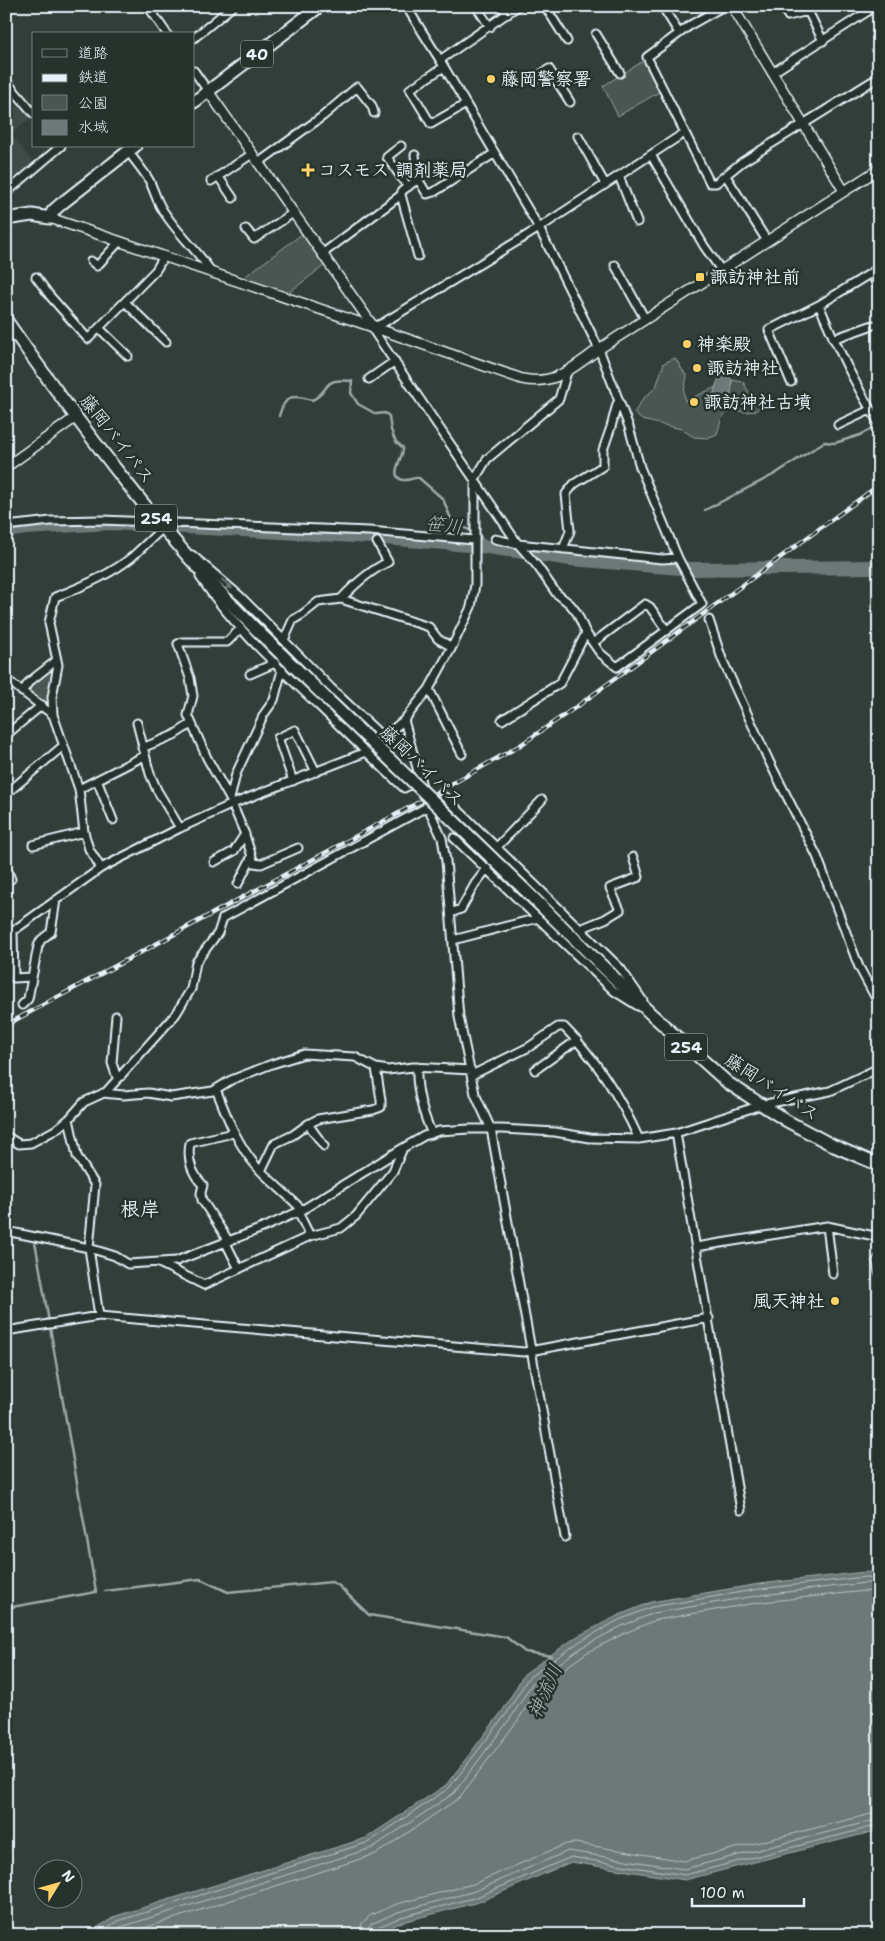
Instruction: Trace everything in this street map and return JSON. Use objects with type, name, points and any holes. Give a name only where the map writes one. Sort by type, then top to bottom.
[{"type":"main road","name":"40","points":[[195,101],[320,6]]},
{"type":"main road","points":[[6,219],[32,215],[50,218],[61,204],[131,149]]},
{"type":"main road","name":"藤岡バイパス","points":[[6,320],[76,417],[162,525],[235,607],[650,1013],[728,1083],[761,1105],[834,1146],[879,1165]]},
{"type":"street","points":[[148,6],[166,32]]},
{"type":"street","points":[[195,37],[233,6]]},
{"type":"street","points":[[195,72],[373,327],[375,333],[476,479],[519,545],[556,593],[570,604],[577,613],[586,633],[600,653],[617,667],[702,604],[680,561],[640,467],[619,401],[599,349],[539,228],[406,6]]},
{"type":"street","points":[[476,6],[490,27]]},
{"type":"street","points":[[502,6],[508,14]]},
{"type":"street","points":[[440,60],[518,6]]},
{"type":"street","points":[[545,6],[567,41]]},
{"type":"street","points":[[662,6],[679,33]]},
{"type":"street","points":[[724,6],[679,33],[647,57],[710,183],[716,183],[742,162],[879,77]]},
{"type":"street","points":[[732,6],[844,191]]},
{"type":"street","points":[[782,6],[788,16],[808,11],[823,41]]},
{"type":"street","points":[[772,73],[876,6]]},
{"type":"street","points":[[596,34],[620,73]]},
{"type":"street","points":[[444,67],[410,90],[430,124],[466,104]]},
{"type":"street","points":[[534,79],[549,69],[570,102]]},
{"type":"street","points":[[6,80],[32,112]]},
{"type":"street","points":[[258,163],[323,116],[357,87],[372,106],[374,113]]},
{"type":"street","points":[[373,327],[383,323],[539,228],[684,133]]},
{"type":"street","points":[[578,136],[605,184]]},
{"type":"street","points":[[401,146],[387,157],[408,187]]},
{"type":"street","points":[[6,193],[59,148]]},
{"type":"street","points":[[131,149],[164,213],[188,244],[199,253],[212,273]]},
{"type":"street","points":[[414,155],[418,180],[427,194],[434,192],[495,153]]},
{"type":"street","points":[[211,181],[252,154]]},
{"type":"street","points":[[651,154],[704,246],[721,270]]},
{"type":"street","points":[[50,218],[118,243],[373,327],[522,379],[536,382],[548,380],[567,372],[645,319],[879,169]]},
{"type":"street","points":[[218,176],[233,198]]},
{"type":"street","points":[[619,176],[637,222]]},
{"type":"street","points":[[726,176],[767,241]]},
{"type":"street","points":[[322,254],[401,195],[402,191],[418,180]]},
{"type":"street","points":[[401,195],[418,256]]},
{"type":"street","points":[[246,229],[254,239],[293,213]]},
{"type":"street","points":[[91,261],[97,266],[118,243]]},
{"type":"street","points":[[36,277],[88,339],[158,267],[163,258]]},
{"type":"street","points":[[615,266],[645,319]]},
{"type":"street","points":[[791,382],[769,330],[819,305],[879,268]]},
{"type":"street","points":[[871,273],[879,289]]},
{"type":"street","points":[[125,302],[166,342]]},
{"type":"street","points":[[819,305],[833,339],[879,424]]},
{"type":"street","points":[[833,339],[872,325]]},
{"type":"street","points":[[99,328],[128,356]]},
{"type":"street","points":[[369,379],[395,362]]},
{"type":"street","points":[[6,936],[101,868],[230,802],[293,781],[366,752],[404,720],[429,688],[452,647],[470,607],[475,585],[476,479],[487,459],[559,399],[567,372]]},
{"type":"street","points":[[563,549],[570,531],[566,494],[574,484],[603,466],[603,450],[619,401]]},
{"type":"street","points":[[838,425],[870,410]]},
{"type":"street","points":[[6,468],[76,417]]},
{"type":"street","points":[[6,526],[60,521],[102,520],[162,525],[474,536]]},
{"type":"street","points":[[101,868],[89,849],[84,832],[79,789],[53,715],[52,697],[58,666],[48,623],[55,597],[83,587],[130,558],[162,525]]},
{"type":"street","points":[[495,539],[519,545],[680,561]]},
{"type":"street","points":[[176,542],[218,604],[240,629],[366,752],[404,788],[421,780]]},
{"type":"street","points":[[176,542],[214,572],[384,738]]},
{"type":"street","points":[[341,599],[372,570],[388,562],[376,542]]},
{"type":"street","points":[[284,640],[293,620],[318,602],[341,599],[429,627],[438,639],[452,647]]},
{"type":"street","points":[[592,643],[646,604],[667,630]]},
{"type":"street","points":[[709,620],[722,659],[773,770],[816,856],[859,967],[879,1004]]},
{"type":"street","points":[[238,884],[251,858],[251,851],[230,802],[191,724],[188,715],[193,696],[190,678],[178,644],[182,642],[227,642],[240,629]]},
{"type":"street","points":[[502,720],[560,683],[586,633]]},
{"type":"street","points":[[22,692],[29,682],[57,660]]},
{"type":"street","points":[[250,674],[275,663]]},
{"type":"street","points":[[230,802],[239,767],[264,714],[274,700],[282,670]]},
{"type":"street","points":[[6,680],[53,715]]},
{"type":"street","points":[[429,688],[462,754]]},
{"type":"street","points":[[6,735],[42,705]]},
{"type":"street","points":[[404,720],[428,808],[442,838],[451,913],[459,1017],[475,1094],[491,1129],[564,1537]]},
{"type":"street","points":[[137,723],[144,756],[157,790],[180,828]]},
{"type":"street","points":[[142,748],[174,735],[191,724]]},
{"type":"street","points":[[293,781],[278,738],[295,730],[316,772]]},
{"type":"street","points":[[6,794],[63,746]]},
{"type":"street","points":[[79,789],[144,756]]},
{"type":"street","points":[[97,780],[113,820]]},
{"type":"street","points":[[6,1136],[20,1144],[31,1143],[55,1130],[69,1119],[84,1102],[103,1093],[121,1076],[176,1014],[191,989],[196,962],[218,933],[223,918],[445,798],[621,969],[650,1013]]},
{"type":"street","points":[[451,913],[461,909],[475,884],[499,850],[542,800]]},
{"type":"street","points":[[442,838],[454,838],[479,829]]},
{"type":"street","points":[[33,845],[84,832]]},
{"type":"street","points":[[214,862],[234,851],[245,834]]},
{"type":"street","points":[[454,838],[614,992],[650,1013]]},
{"type":"street","points":[[251,858],[254,863],[261,864],[298,848]]},
{"type":"street","points":[[580,929],[605,919],[620,910],[610,888],[639,877],[633,858]]},
{"type":"street","points":[[6,867],[11,879]]},
{"type":"street","points":[[22,1005],[28,999],[38,946],[41,940],[51,932],[56,900]]},
{"type":"street","points":[[452,940],[538,918]]},
{"type":"street","points":[[13,932],[14,978],[32,978]]},
{"type":"street","points":[[116,1016],[112,1063],[116,1075],[121,1076]]},
{"type":"street","points":[[103,1093],[123,1095],[148,1093],[171,1097],[216,1089],[232,1080],[272,1064],[304,1054],[355,1057],[376,1068],[388,1070],[417,1067],[471,1072],[529,1047],[558,1027],[564,1027],[577,1040],[611,1088],[630,1119],[639,1140]]},
{"type":"street","points":[[535,1070],[577,1040]]},
{"type":"street","points":[[417,1067],[417,1081],[422,1111],[432,1134]]},
{"type":"street","points":[[261,1170],[274,1144],[293,1135],[308,1124],[318,1119],[381,1107],[382,1100],[376,1068]]},
{"type":"street","points":[[6,1231],[89,1248],[114,1256],[128,1264],[159,1263],[176,1260],[265,1227],[300,1211],[403,1148],[439,1131],[491,1129],[555,1132],[590,1138],[639,1140],[676,1133],[761,1105],[830,1091],[879,1068]]},
{"type":"street","points":[[216,1089],[233,1133],[261,1170],[284,1192],[300,1211],[310,1236]]},
{"type":"street","points":[[69,1119],[77,1156],[95,1185],[89,1248],[100,1316]]},
{"type":"street","points":[[308,1124],[324,1146]]},
{"type":"street","points":[[233,1133],[190,1143],[188,1155],[192,1172],[202,1185],[202,1200],[226,1241],[239,1269]]},
{"type":"street","points":[[676,1133],[741,1510]]},
{"type":"street","points":[[159,1263],[204,1285],[310,1236],[341,1228],[356,1216],[393,1171],[403,1148]]},
{"type":"street","points":[[696,1247],[826,1226],[879,1237]]},
{"type":"street","points":[[826,1226],[833,1274]]},
{"type":"street","points":[[879,1258],[877,1261],[879,1272]]},
{"type":"street","points":[[6,1331],[100,1316],[519,1352],[709,1318]]},
{"type":"shaded area","points":[[6,87],[31,118],[11,134],[33,162],[6,185]]},
{"type":"green space","points":[[645,60],[661,91],[618,116],[603,86]]},
{"type":"green space","points":[[302,234],[325,265],[287,294],[243,278]]},
{"type":"green space","points":[[675,358],[687,377],[684,391],[685,401],[731,380],[743,382],[750,394],[761,396],[763,402],[756,411],[732,410],[722,417],[717,434],[707,438],[694,437],[681,429],[642,420],[634,413],[643,399],[656,387],[664,363]]},
{"type":"green space","points":[[55,665],[50,705],[27,690],[33,682]]},
{"type":"water","points":[[725,372],[732,380],[730,396],[722,408],[715,407],[715,388],[719,378]]},
{"type":"water","name":"神流川","points":[[865,1572],[879,1573],[879,1830],[685,1880],[571,1862],[479,1902],[402,1922],[373,1935],[85,1935],[116,1916],[366,1838],[446,1785],[503,1710],[524,1674],[576,1637],[617,1616],[651,1602],[759,1584]]},
{"type":"waterway","points":[[279,416],[284,404],[290,398],[299,397],[312,400],[334,381],[352,381],[351,393],[358,404],[376,414],[385,413],[389,416],[393,437],[403,448],[396,470],[398,478],[403,480],[419,478],[443,499],[451,519],[458,525],[479,534],[485,546]]},
{"type":"waterway","points":[[705,510],[775,474],[824,442],[835,443],[860,435],[879,425]]},
{"type":"waterway","name":"笹川","points":[[6,531],[25,528],[110,523],[373,537],[481,546],[571,559],[692,569],[879,567]]},
{"type":"waterway","points":[[6,1235],[34,1241],[36,1247],[96,1592],[6,1608]]},
{"type":"waterway","name":"神流川","points":[[105,1591],[200,1579],[228,1592],[332,1582],[338,1585],[369,1615],[506,1637],[525,1652],[552,1656]]},
{"type":"railway","points":[[6,1025],[425,799],[519,746],[579,705],[879,485]]},
{"type":"place","name":"藤岡警察署","points":[[491,79]]},
{"type":"place","name":"コスモス 調剤薬局","points":[[308,170]]},
{"type":"place","name":"諏訪神社前","points":[[700,277]]},
{"type":"place","name":"神楽殿","points":[[687,344]]},
{"type":"place","name":"諏訪神社","points":[[697,368]]},
{"type":"place","name":"諏訪神社古墳","points":[[694,402]]},
{"type":"place","name":"風天神社","points":[[835,1301]]},
{"type":"district","name":"根岸","points":[[140,1209]]}]
